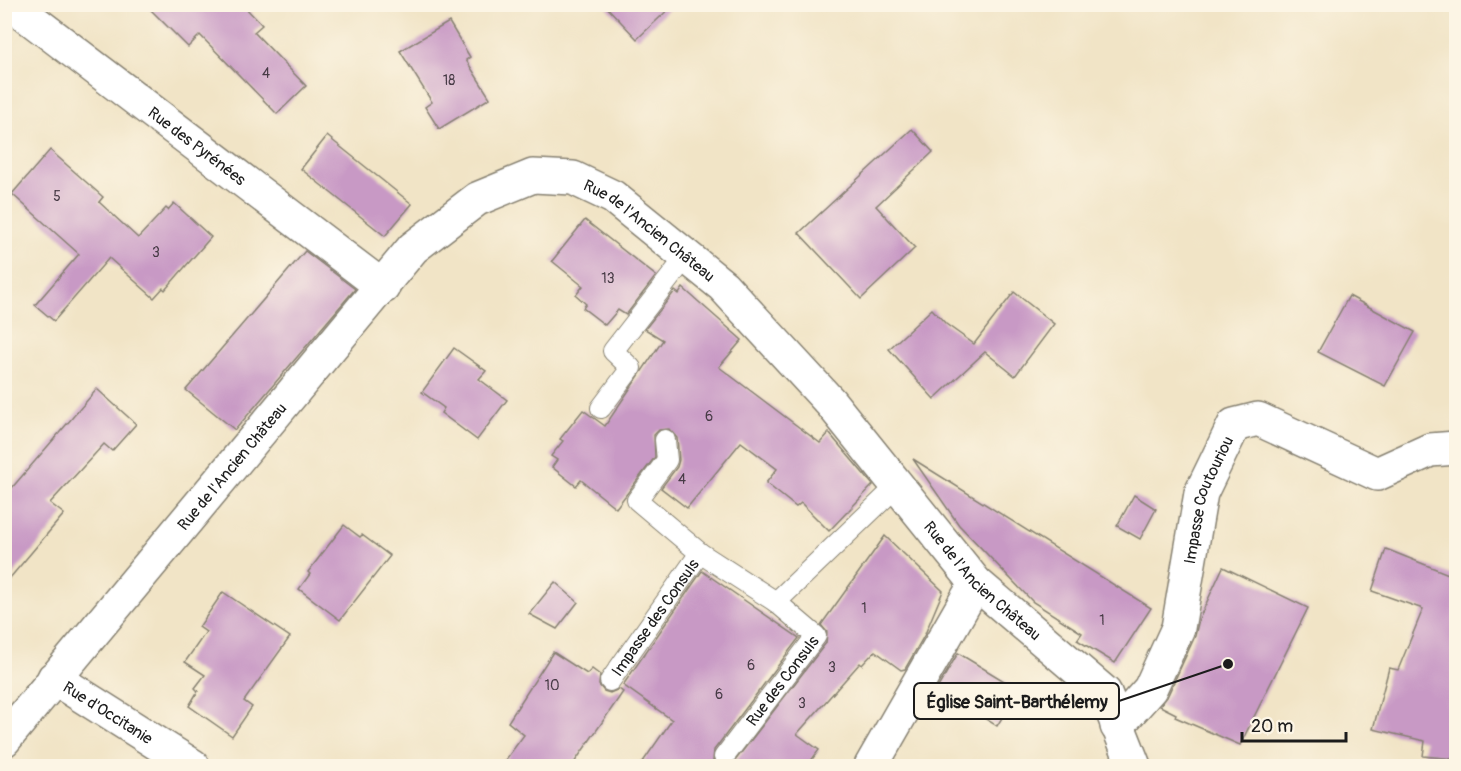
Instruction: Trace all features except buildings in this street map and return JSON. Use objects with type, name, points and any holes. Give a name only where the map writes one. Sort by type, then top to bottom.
[{"type":"street","name":"Rue des Pyrénées","points":[[11,4],[383,286]]},
{"type":"street","name":"Rue de l'Ancien Château","points":[[4,740],[413,248],[477,199],[533,176],[573,178],[613,197],[723,286],[831,403],[976,583],[1105,693],[1134,766]]},
{"type":"street","name":"Impasse Coutouriou","points":[[1117,726],[1150,690],[1178,627],[1201,493],[1234,425],[1258,419],[1377,474],[1430,450],[1456,448]]},
{"type":"street","points":[[871,766],[976,583]]},
{"type":"street","name":"Rue d'Occitanie","points":[[54,678],[193,766]]},
{"type":"lane","points":[[601,408],[631,368],[613,351],[686,257]]},
{"type":"lane","points":[[665,440],[667,460],[637,500],[699,553],[776,602],[897,486]]},
{"type":"lane","name":"Impasse des Consuls","points":[[610,681],[699,553]]},
{"type":"lane","name":"Rue des Consuls","points":[[724,757],[816,636],[776,602]]},
{"type":"place","name":"Église Saint-Barthélemy","points":[[1228,664]]}]
